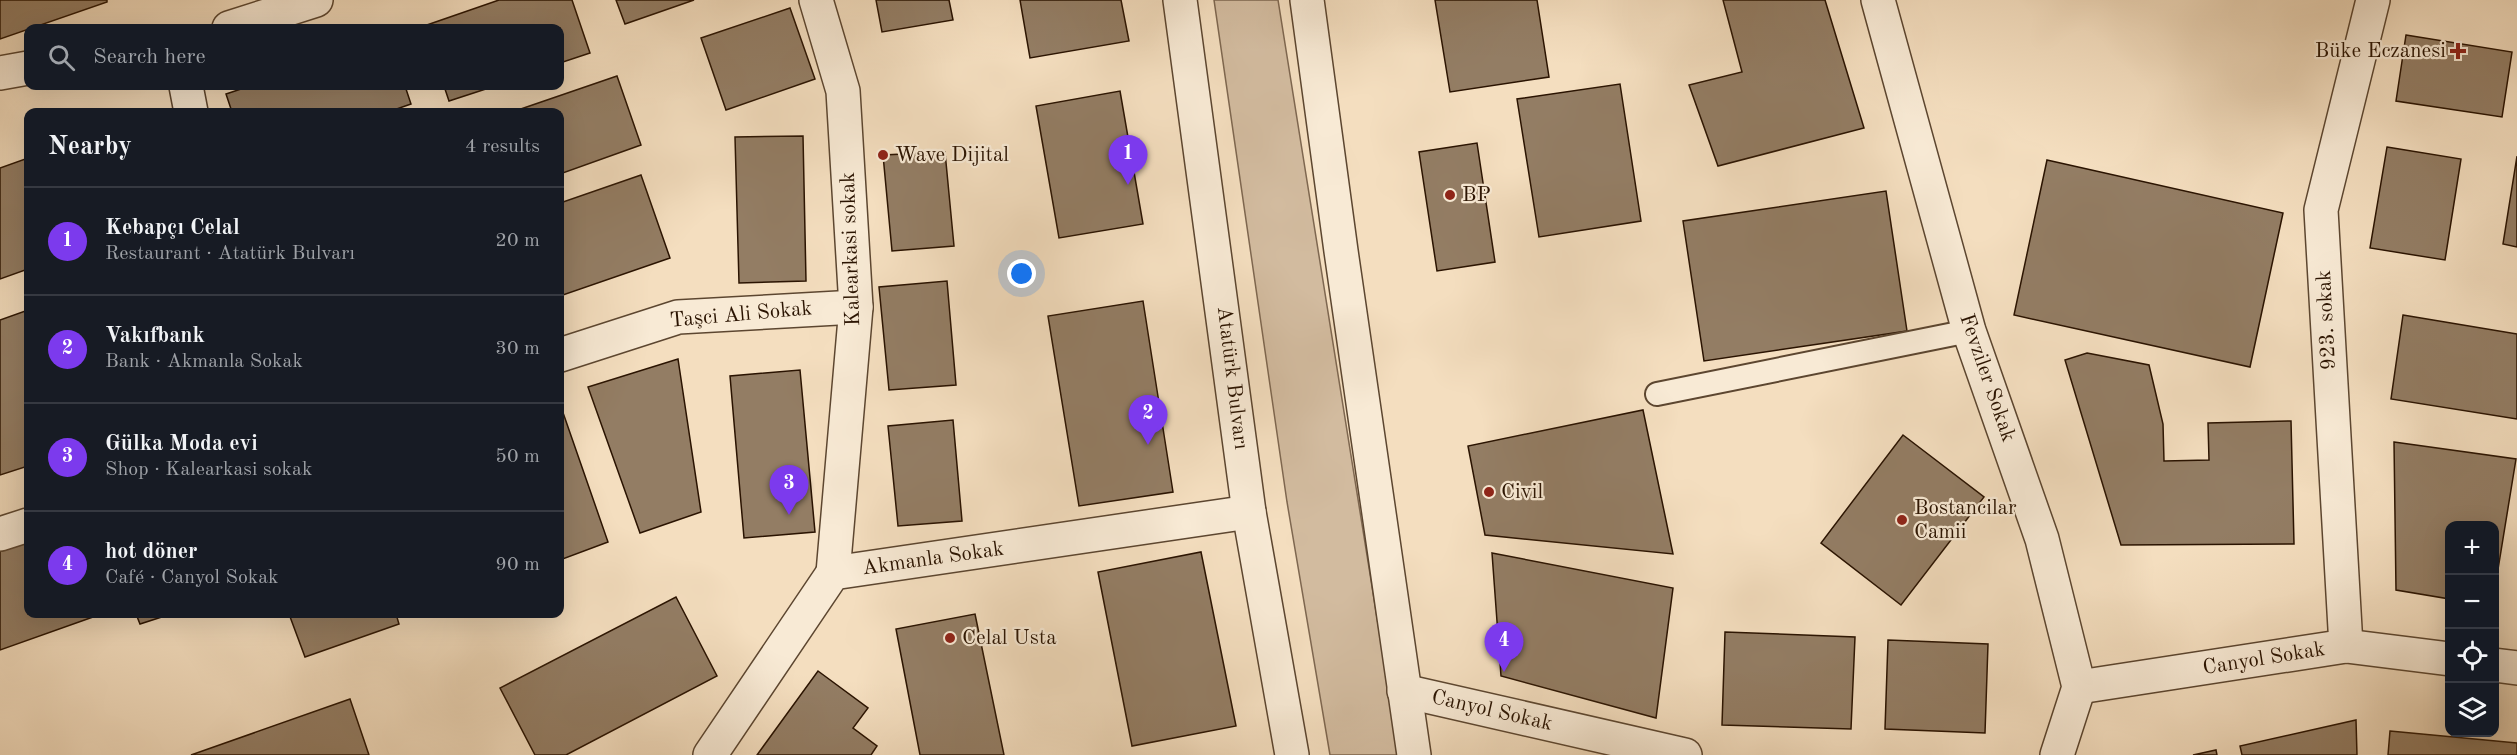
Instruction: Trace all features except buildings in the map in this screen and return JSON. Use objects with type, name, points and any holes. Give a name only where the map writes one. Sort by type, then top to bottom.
[{"type":"street","points":[[242,24],[316,0]]},
{"type":"street","name":"Kalearkasi sokak","points":[[816,0],[843,91],[856,307],[833,573]]},
{"type":"street","name":"Atatürk Bulvarı","points":[[1180,0],[1249,512],[1292,755]]},
{"type":"street","points":[[1307,0],[1414,755]]},
{"type":"street","name":"Fevziler Sokak","points":[[1878,0],[1969,331],[2042,539],[2079,687]]},
{"type":"street","name":"923. sokak","points":[[2346,646],[2321,210],[2373,0]]},
{"type":"street","points":[[0,72],[24,69]]},
{"type":"street","points":[[187,90],[190,108]]},
{"type":"street","name":"Taşci Ali Sokak","points":[[564,354],[678,317],[856,307]]},
{"type":"street","name":"Akmanla Sokak","points":[[710,755],[833,573],[1249,512]]},
{"type":"street","points":[[0,534],[24,526]]},
{"type":"street","name":"Canyol Sokak","points":[[2079,687],[2346,646],[2445,658]]},
{"type":"street","points":[[2499,666],[2517,668]]},
{"type":"street","points":[[2057,755],[2079,687]]},
{"type":"street","name":"Canyol Sokak","points":[[1404,691],[1685,755]]},
{"type":"lane","points":[[1657,394],[1969,331]]},
{"type":"shaded area","points":[[1214,0],[1278,0],[1399,755],[1330,755],[1287,502]]},
{"type":"place","name":"Büke Eczanesi","points":[[2458,51]]},
{"type":"place","name":"Wave Dijital","points":[[883,155]]},
{"type":"place","name":"Kebapçı Celal","points":[[1128,185]]},
{"type":"place","name":"BP","points":[[1450,195]]},
{"type":"place","name":"Vakıfbank","points":[[1148,445]]},
{"type":"place","name":"Civil","points":[[1489,492]]},
{"type":"place","name":"Gülka Moda evi","points":[[789,515]]},
{"type":"place","name":"Bostancilar Camii","points":[[1902,520]]},
{"type":"place","name":"Celal Usta","points":[[950,638]]},
{"type":"place","name":"hot döner","points":[[1504,672]]}]
